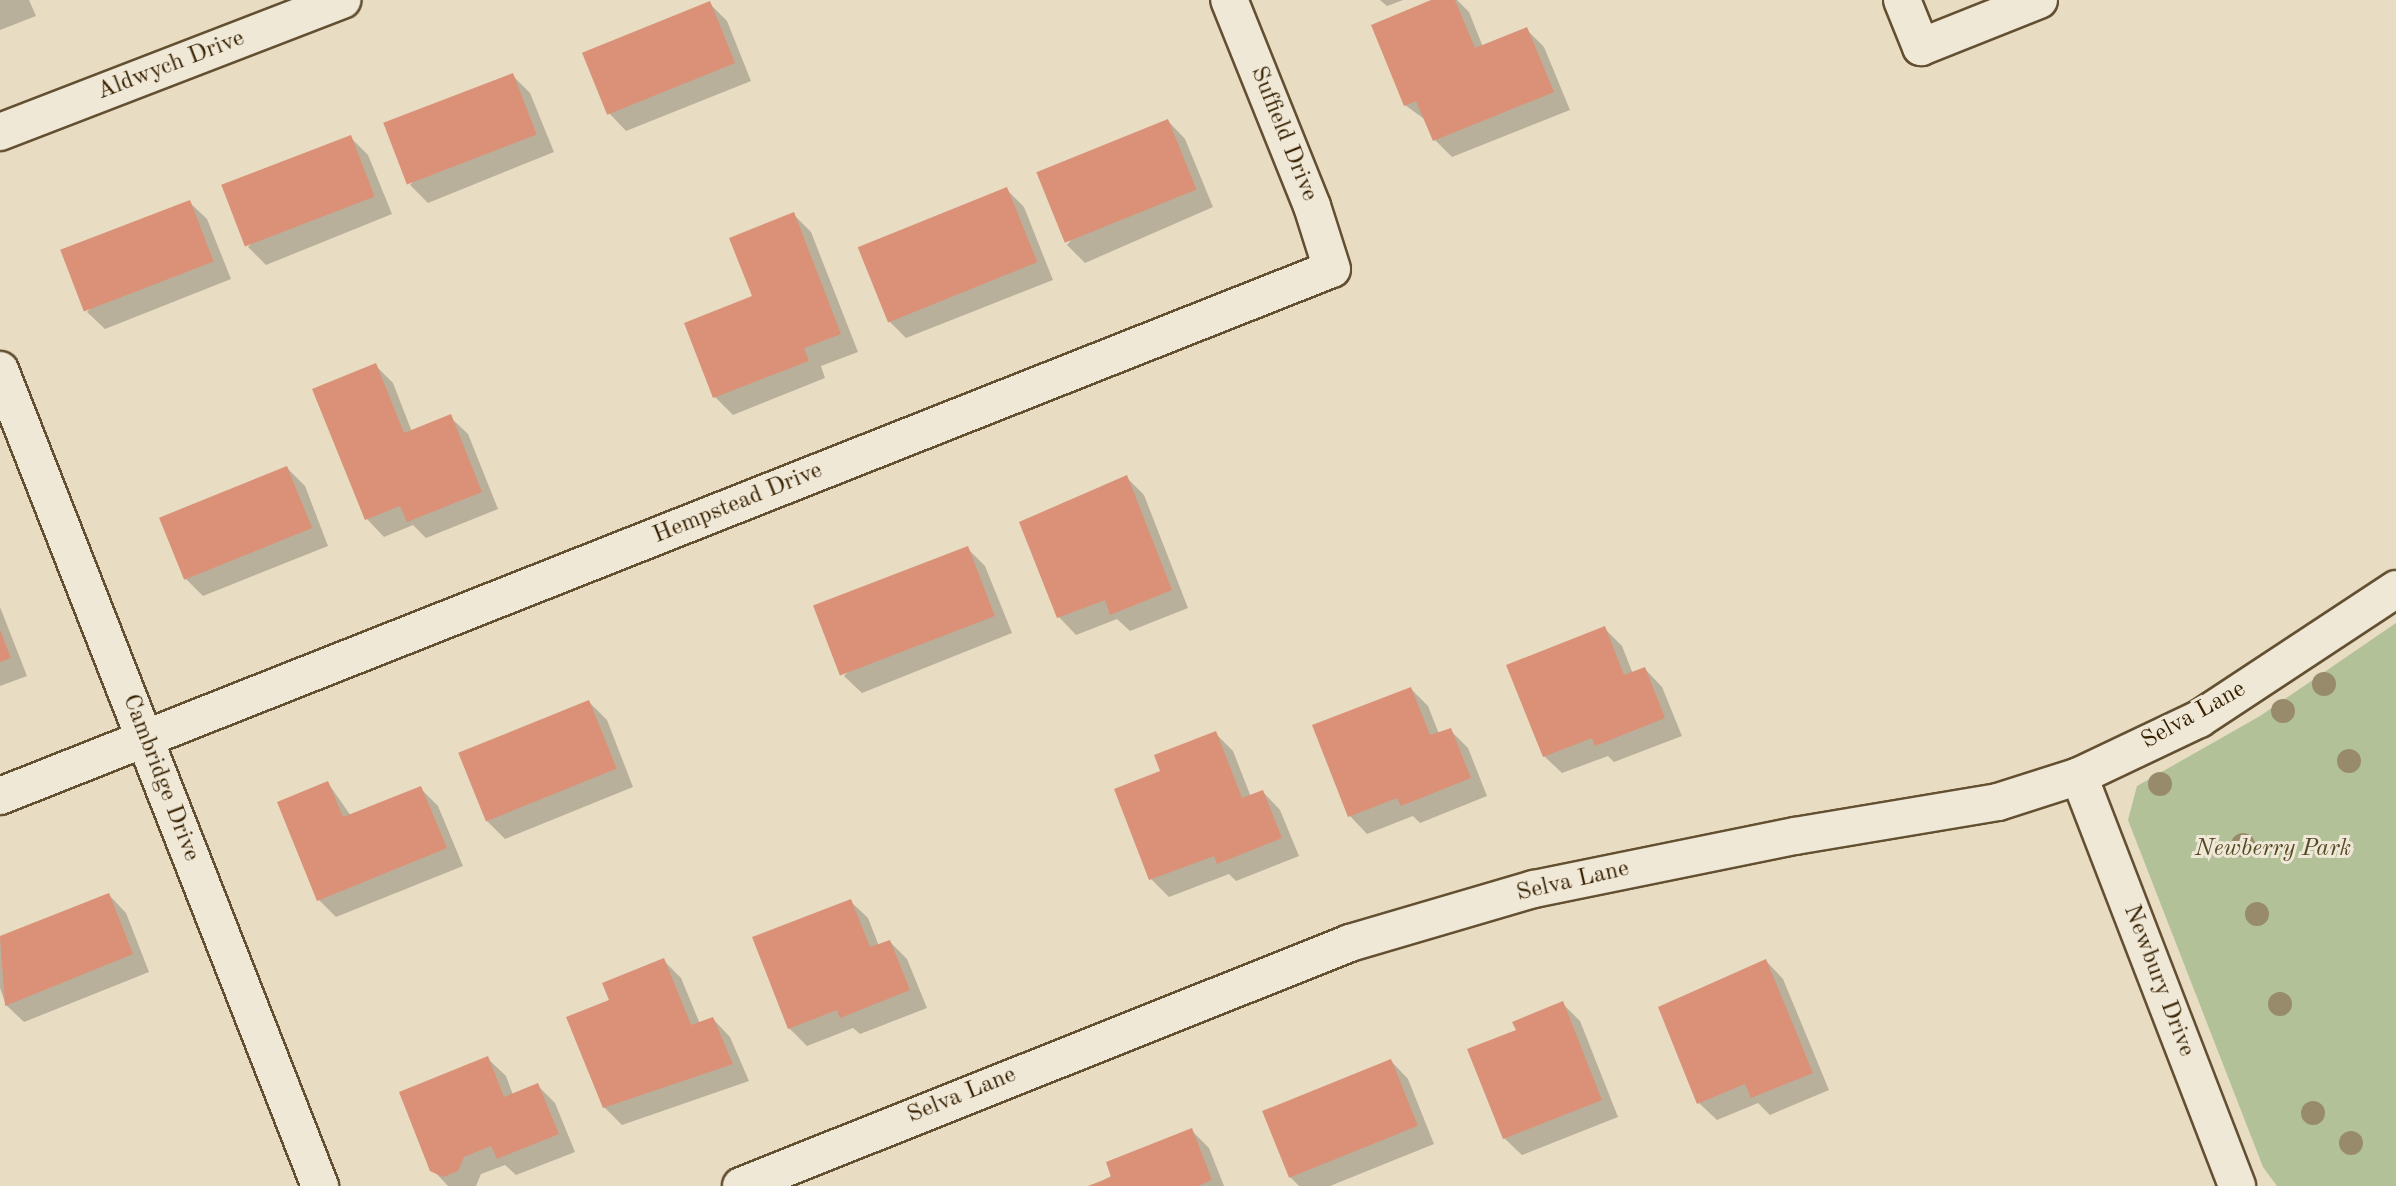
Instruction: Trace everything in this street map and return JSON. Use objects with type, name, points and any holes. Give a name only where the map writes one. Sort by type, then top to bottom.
[{"type":"street","name":"Aldwych Drive","points":[[0,132],[342,0]]},
{"type":"street","name":"Suffield Drive","points":[[1229,0],[1312,206],[1332,269]]},
{"type":"street","points":[[1902,0],[1921,47],[2039,0]]},
{"type":"street","name":"Hempstead Drive","points":[[0,796],[1332,269]]},
{"type":"street","name":"Cambridge Drive","points":[[0,370],[320,1186]]},
{"type":"street","name":"Selva Lane","points":[[741,1186],[1350,943],[1534,889],[1780,839],[1998,802],[2079,776],[2199,719],[2396,589]]},
{"type":"street","name":"Newbury Drive","points":[[2079,776],[2237,1186]]},
{"type":"green space","name":"Newberry Park","points":[[2396,623],[2396,1186],[2277,1186],[2263,1167],[2128,820],[2137,786],[2260,716]]},
{"type":"building","points":[[1431,0],[1455,0],[1475,48],[1527,27],[1554,92],[1433,141],[1416,101],[1404,106],[1371,25]]},
{"type":"building","points":[[710,1],[735,63],[607,115],[582,53]]},
{"type":"building","points":[[513,73],[537,135],[407,184],[383,123]]},
{"type":"building","points":[[1168,119],[1196,189],[1065,243],[1036,172]]},
{"type":"building","points":[[351,135],[375,197],[245,246],[221,185]]},
{"type":"building","points":[[1007,187],[1037,262],[888,322],[858,247]]},
{"type":"building","points":[[190,200],[214,262],[84,311],[60,250]]},
{"type":"building","points":[[794,212],[841,334],[804,348],[809,361],[713,398],[684,323],[752,296],[729,238]]},
{"type":"building","points":[[376,363],[404,433],[451,414],[482,492],[407,522],[400,506],[365,520],[312,389]]},
{"type":"building","points":[[287,466],[312,528],[184,580],[159,518]]},
{"type":"building","points":[[1127,475],[1172,590],[1110,615],[1105,600],[1057,618],[1019,522]]},
{"type":"building","points":[[968,546],[995,616],[840,676],[813,605]]},
{"type":"building","points":[[1605,626],[1624,675],[1645,667],[1665,718],[1595,746],[1592,738],[1543,757],[1506,665]]},
{"type":"building","points":[[0,630],[11,658],[0,662]]},
{"type":"building","points":[[1411,687],[1430,735],[1451,728],[1471,778],[1401,806],[1397,798],[1348,817],[1312,725]]},
{"type":"building","points":[[589,700],[617,769],[486,821],[458,753]]},
{"type":"building","points":[[1216,731],[1242,798],[1263,790],[1282,838],[1217,864],[1214,856],[1149,880],[1114,789],[1160,771],[1154,755]]},
{"type":"building","points":[[328,781],[343,817],[421,786],[447,848],[317,901],[277,802]]},
{"type":"building","points":[[109,893],[133,954],[5,1006],[0,936]]},
{"type":"building","points":[[851,899],[870,947],[890,940],[910,990],[840,1018],[837,1010],[788,1029],[752,937]]},
{"type":"building","points":[[664,958],[691,1025],[713,1017],[733,1064],[603,1108],[566,1017],[609,1000],[602,983]]},
{"type":"building","points":[[1766,959],[1813,1073],[1751,1098],[1745,1084],[1697,1104],[1658,1007]]},
{"type":"building","points":[[1563,1001],[1602,1100],[1503,1139],[1467,1049],[1516,1030],[1512,1022]]},
{"type":"building","points":[[488,1056],[504,1097],[538,1083],[559,1134],[497,1159],[491,1146],[464,1157],[458,1171],[443,1177],[430,1171],[399,1092]]},
{"type":"building","points":[[1391,1059],[1418,1126],[1289,1178],[1262,1111]]},
{"type":"building","points":[[1192,1128],[1212,1180],[1198,1186],[1088,1186],[1111,1177],[1106,1162]]}]
